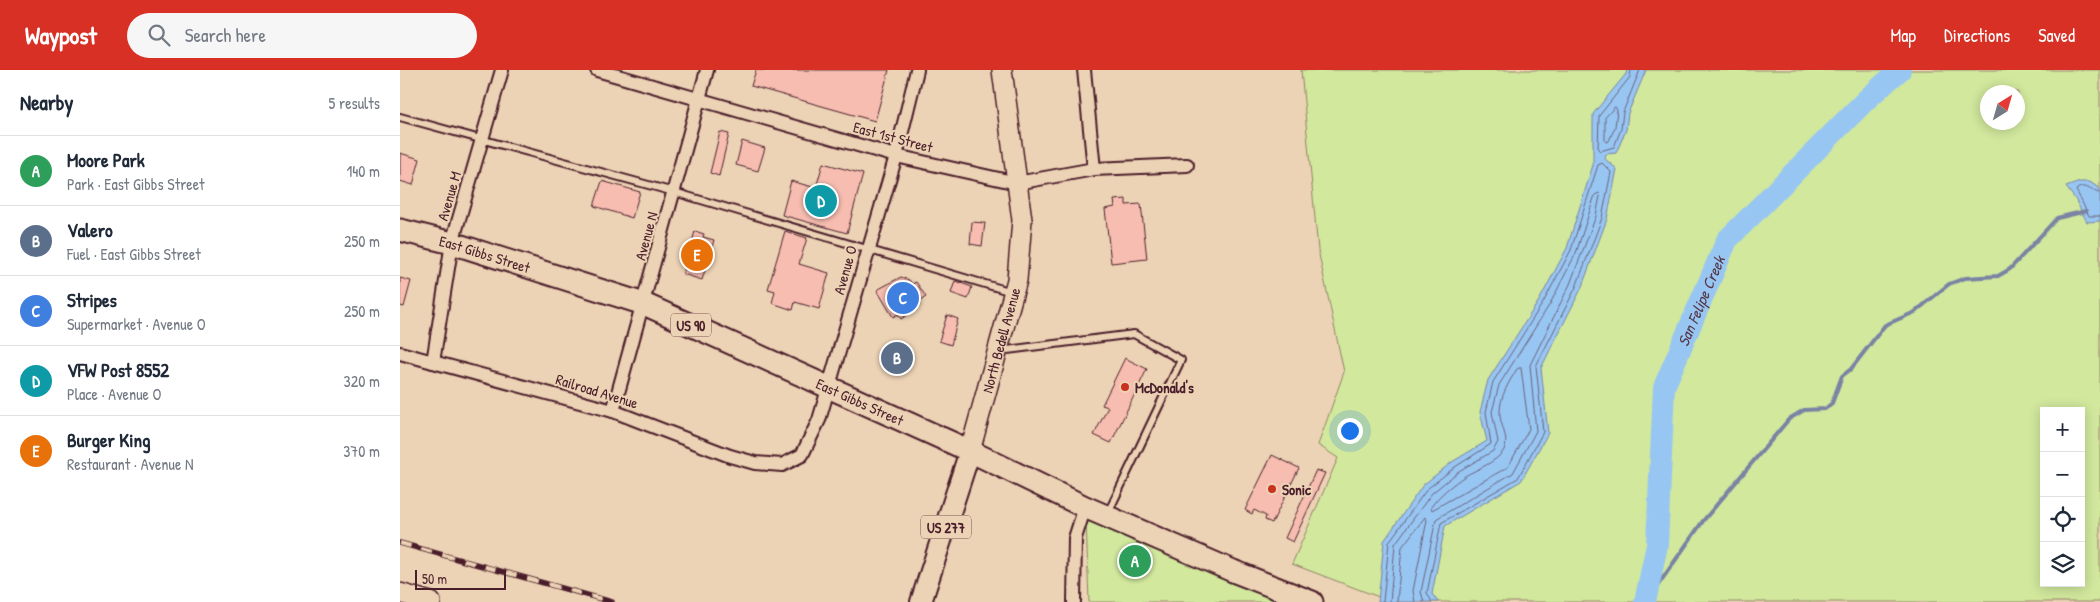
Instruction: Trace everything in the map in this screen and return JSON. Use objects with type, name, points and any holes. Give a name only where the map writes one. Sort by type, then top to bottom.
[{"type":"highway","name":"East Gibbs Street","points":[[400,230],[452,243],[644,304],[970,451],[1085,507],[1312,602]]},
{"type":"main road","name":"North Bedell Avenue","points":[[921,602],[970,451],[1017,280],[1022,220],[1002,70]]},
{"type":"main road","points":[[400,593],[431,602]]},
{"type":"street","name":"Avenue M","points":[[433,362],[452,243],[502,70]]},
{"type":"street","name":"East 1st Street","points":[[597,70],[896,156],[1017,184],[1094,169],[1187,165]]},
{"type":"street","name":"Avenue N","points":[[613,411],[707,70]]},
{"type":"street","name":"Avenue O","points":[[782,465],[802,455],[819,420],[827,387],[896,156],[917,70]]},
{"type":"street","points":[[1084,70],[1094,169]]},
{"type":"street","name":"Railroad Avenue","points":[[400,353],[613,411],[730,456],[756,463],[782,465]]},
{"type":"street","points":[[1074,602],[1075,538],[1085,507]]},
{"type":"lane","points":[[400,118],[674,192],[1014,293]]},
{"type":"lane","points":[[998,351],[1134,334],[1182,360],[1107,516]]},
{"type":"green space","points":[[1301,70],[2100,70],[2100,602],[1392,602],[1292,564],[1338,458],[1318,445],[1344,372],[1318,250]]},
{"type":"green space","points":[[1086,520],[1278,602],[1089,602]]},
{"type":"water","points":[[1627,70],[1646,70],[1628,113],[1626,130],[1616,153],[1606,154],[1605,159],[1617,169],[1607,219],[1581,289],[1541,368],[1548,433],[1521,481],[1445,526],[1432,594],[1438,602],[1378,602],[1384,541],[1423,485],[1452,462],[1487,441],[1480,412],[1488,380],[1540,299],[1567,248],[1593,165],[1593,114],[1626,74]]},
{"type":"water","points":[[2080,182],[2090,182],[2100,189],[2100,221],[2087,222],[2075,199],[2066,187]]},
{"type":"building","points":[[756,70],[889,70],[875,121],[751,86]]},
{"type":"building","points":[[720,132],[729,134],[719,176],[710,173]]},
{"type":"building","points":[[742,141],[765,148],[758,171],[736,165]]},
{"type":"building","points":[[400,153],[420,159],[413,185],[400,181]]},
{"type":"building","points":[[823,163],[863,174],[847,233],[782,215],[791,181],[816,188]]},
{"type":"building","points":[[602,181],[640,192],[632,218],[594,206]]},
{"type":"building","points":[[1126,199],[1126,205],[1141,204],[1147,259],[1111,263],[1105,209],[1115,207],[1114,200]]},
{"type":"building","points":[[972,222],[985,223],[982,246],[970,244]]},
{"type":"building","points":[[695,231],[704,234],[703,237],[714,240],[702,280],[683,274],[687,261],[683,260],[686,250],[690,250]]},
{"type":"building","points":[[785,231],[807,238],[799,264],[829,273],[819,309],[795,302],[793,310],[772,303],[775,291],[768,289]]},
{"type":"building","points":[[901,277],[909,280],[912,284],[916,282],[926,297],[921,300],[920,305],[906,313],[907,315],[901,319],[898,314],[893,317],[877,290]]},
{"type":"building","points":[[400,278],[411,281],[404,307],[400,306]]},
{"type":"building","points":[[955,281],[972,287],[968,299],[951,293]]},
{"type":"building","points":[[947,315],[958,319],[951,345],[939,341]]},
{"type":"building","points":[[886,347],[913,356],[909,368],[882,359]]},
{"type":"building","name":"McDonald's","points":[[1125,358],[1147,369],[1111,443],[1094,435],[1108,407],[1102,405]]},
{"type":"building","name":"Sonic","points":[[1272,455],[1299,468],[1272,523],[1265,520],[1266,516],[1254,510],[1252,514],[1245,510]]},
{"type":"building","points":[[1316,470],[1325,473],[1293,542],[1285,538]]},
{"type":"waterway","name":"San Felipe Creek","points":[[1645,602],[1657,545],[1664,387],[1727,240],[1868,98],[1900,70]]},
{"type":"waterway","points":[[1646,602],[1703,521],[1789,419],[1804,410],[1825,409],[1832,403],[1842,376],[1851,369],[1885,325],[1915,312],[1949,284],[1965,278],[1998,276],[2010,269],[2057,218],[2086,211]]},
{"type":"railway","points":[[400,543],[612,602]]},
{"type":"place","name":"VFW Post 8552","points":[[821,201]]},
{"type":"place","name":"Burger King","points":[[697,255]]},
{"type":"place","name":"Stripes","points":[[903,298]]},
{"type":"place","name":"Valero","points":[[897,358]]},
{"type":"place","name":"McDonald's","points":[[1125,387]]},
{"type":"place","name":"Sonic","points":[[1272,489]]},
{"type":"place","name":"Moore Park","points":[[1135,561]]}]
